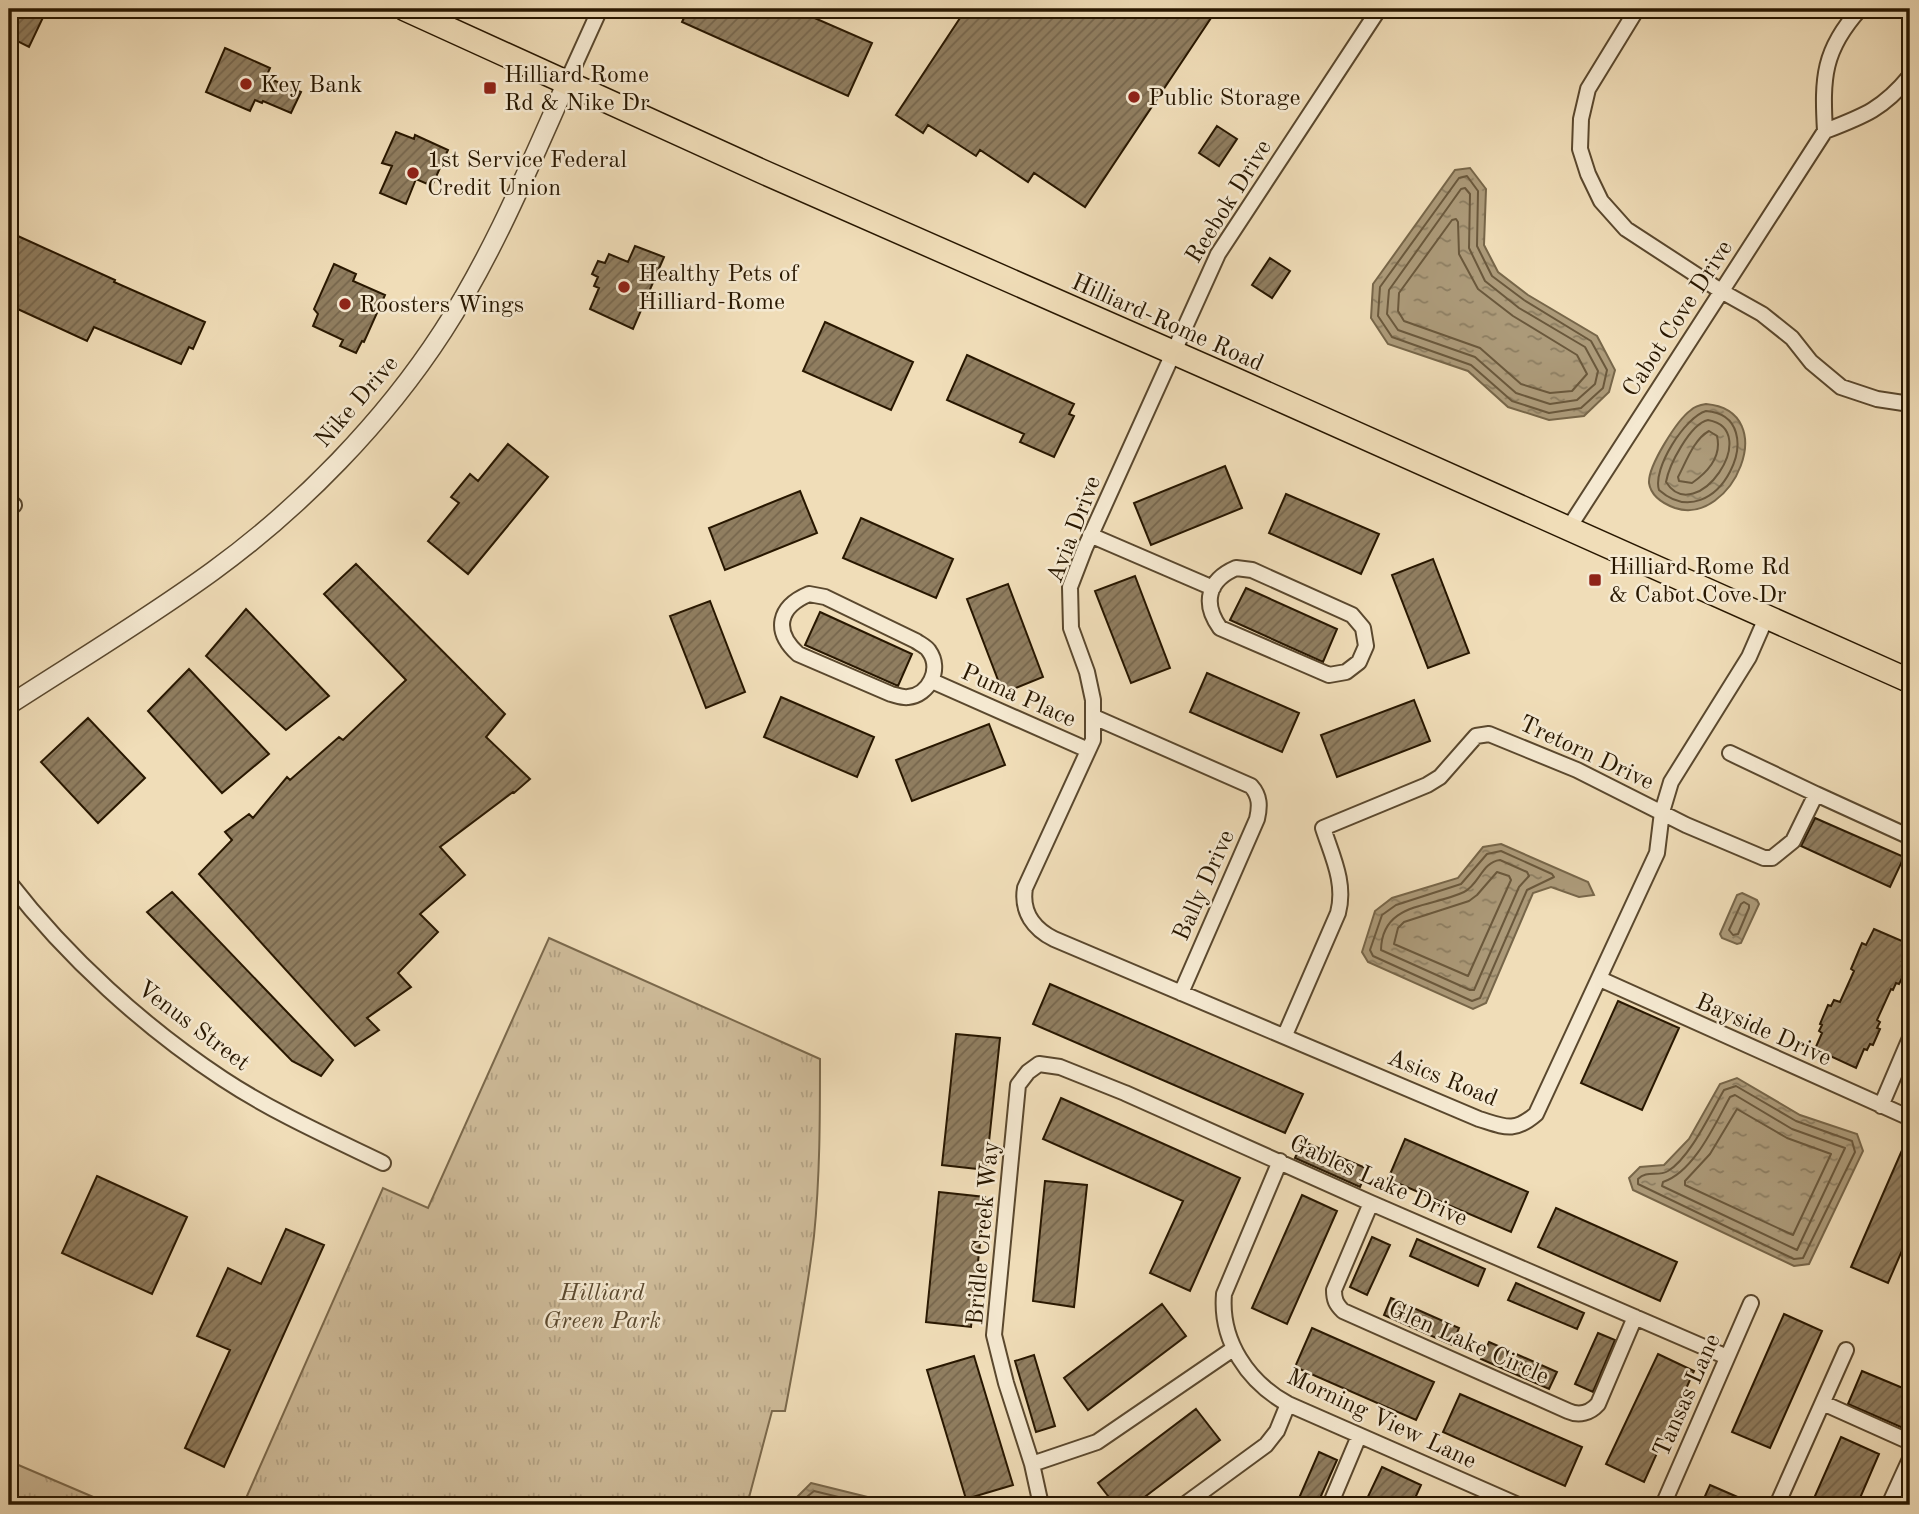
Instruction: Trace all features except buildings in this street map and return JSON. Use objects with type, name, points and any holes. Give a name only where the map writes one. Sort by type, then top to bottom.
[{"type":"main road","name":"Hilliard-Rome Road","points":[[405,9],[566,84],[1766,618],[1907,675]]},
{"type":"street","name":"Nike Drive","points":[[9,705],[213,571],[261,534],[303,495],[381,414],[444,330],[477,275],[600,9]]},
{"type":"street","name":"Reebok Drive","points":[[1174,353],[1218,254],[1379,9]]},
{"type":"street","points":[[1637,9],[1588,89],[1581,119],[1580,149],[1601,201],[1626,229],[1721,291],[1762,314],[1792,338],[1811,362],[1841,387],[1877,400],[1910,404]]},
{"type":"street","points":[[1860,9],[1844,27],[1829,58],[1823,81],[1825,131],[1876,110],[1894,96],[1910,76]]},
{"type":"street","name":"Cabot Cove Drive","points":[[1568,529],[1825,131]]},
{"type":"street","name":"Avia Drive","points":[[1094,717],[1087,671],[1071,628],[1070,587],[1090,534],[1174,353]]},
{"type":"street","points":[[1090,534],[1213,588]]},
{"type":"street","points":[[1236,568],[1252,570],[1352,615],[1363,628],[1366,646],[1359,662],[1346,672],[1328,675],[1220,628],[1212,616],[1209,602],[1213,588],[1222,574],[1236,568]]},
{"type":"street","name":"Puma Place","points":[[809,594],[825,597],[916,640],[929,650],[935,665],[932,681],[922,693],[906,698],[799,654],[787,643],[782,628],[784,612],[794,600],[809,594]]},
{"type":"street","name":"Asics Road","points":[[1094,717],[1093,740],[1025,888],[1023,897],[1033,925],[1042,933],[1479,1119],[1506,1127],[1523,1125],[1536,1114],[1657,853],[1662,812],[1671,782],[1749,657],[1766,618]]},
{"type":"street","name":"Puma Place","points":[[932,681],[1088,750]]},
{"type":"street","name":"Bally Drive","points":[[1094,717],[1251,786],[1258,793],[1257,819],[1181,993]]},
{"type":"street","name":"Tretorn Drive","points":[[1285,1035],[1342,899],[1341,882],[1323,828],[1440,777],[1476,736],[1489,734],[1500,738],[1577,770],[1662,812]]},
{"type":"street","points":[[1730,753],[1910,837]]},
{"type":"street","points":[[1662,812],[1750,853],[1772,858],[1793,841],[1816,794]]},
{"type":"street","name":"Venus Street","points":[[9,882],[34,915],[131,1011],[223,1080],[308,1127],[383,1163]]},
{"type":"street","name":"Bayside Drive","points":[[1600,979],[1910,1118]]},
{"type":"street","points":[[1881,1106],[1910,1038]]},
{"type":"street","name":"Gables Lake Drive","points":[[1018,1085],[1039,1063],[1060,1067],[1727,1357]]},
{"type":"street","name":"Bridle Creek Way","points":[[1018,1085],[995,1335],[1041,1505]]},
{"type":"street","name":"Morning View Lane","points":[[1280,1161],[1224,1294],[1223,1312],[1233,1349],[1262,1387],[1288,1404],[1518,1505]]},
{"type":"street","name":"Glen Lake Circle","points":[[1371,1203],[1334,1290],[1338,1306],[1343,1311],[1567,1411],[1580,1414],[1592,1410],[1598,1404],[1635,1317]]},
{"type":"street","name":"Tansas Lane","points":[[1663,1505],[1751,1303]]},
{"type":"street","points":[[1032,1464],[1097,1441],[1233,1349]]},
{"type":"street","points":[[1777,1505],[1846,1350]]},
{"type":"street","points":[[1823,1403],[1910,1442]]},
{"type":"street","points":[[1184,1505],[1266,1445],[1277,1431],[1288,1404]]},
{"type":"street","points":[[1330,1505],[1359,1436]]},
{"type":"street","points":[[1889,1505],[1910,1459]]},
{"type":"green space","name":"Hilliard Green Park","points":[[549,938],[820,1059],[817,1192],[805,1302],[785,1411],[772,1411],[747,1505],[243,1505],[383,1188],[428,1208]]},
{"type":"green space","points":[[9,1461],[112,1505],[9,1505]]},
{"type":"water","points":[[1470,168],[1486,189],[1484,245],[1498,272],[1528,295],[1597,336],[1615,370],[1609,392],[1584,416],[1549,420],[1508,407],[1468,371],[1388,344],[1371,318],[1373,284],[1455,170]]},
{"type":"water","points":[[1706,404],[1729,411],[1742,426],[1745,445],[1741,466],[1730,485],[1715,501],[1696,509],[1675,508],[1655,496],[1650,488],[1650,475],[1658,455],[1678,423],[1693,409]]},
{"type":"water","points":[[1501,844],[1588,882],[1594,895],[1579,897],[1551,887],[1533,893],[1486,1003],[1473,1009],[1368,962],[1362,952],[1375,911],[1392,898],[1458,878],[1483,847]]},
{"type":"water","points":[[1742,893],[1757,900],[1759,904],[1741,943],[1737,944],[1722,938],[1720,934],[1737,895]]},
{"type":"water","points":[[1737,1078],[1800,1115],[1857,1134],[1863,1151],[1809,1264],[1794,1266],[1633,1190],[1629,1178],[1640,1167],[1664,1165],[1689,1139],[1720,1084]]},
{"type":"water","points":[[811,1483],[900,1505],[789,1505]]},
{"type":"place","name":"Key Bank","points":[[246,84]]},
{"type":"place","name":"Hilliard Rome Rd & Nike Dr","points":[[490,88]]},
{"type":"place","name":"Public Storage","points":[[1134,97]]},
{"type":"place","name":"1st Service Federal Credit Union","points":[[413,173]]},
{"type":"place","name":"Healthy Pets of Hilliard-Rome","points":[[624,287]]},
{"type":"place","name":"Roosters Wings","points":[[345,304]]},
{"type":"place","name":"Hilliard Rome Rd & Cabot Cove Dr","points":[[1595,580]]}]
